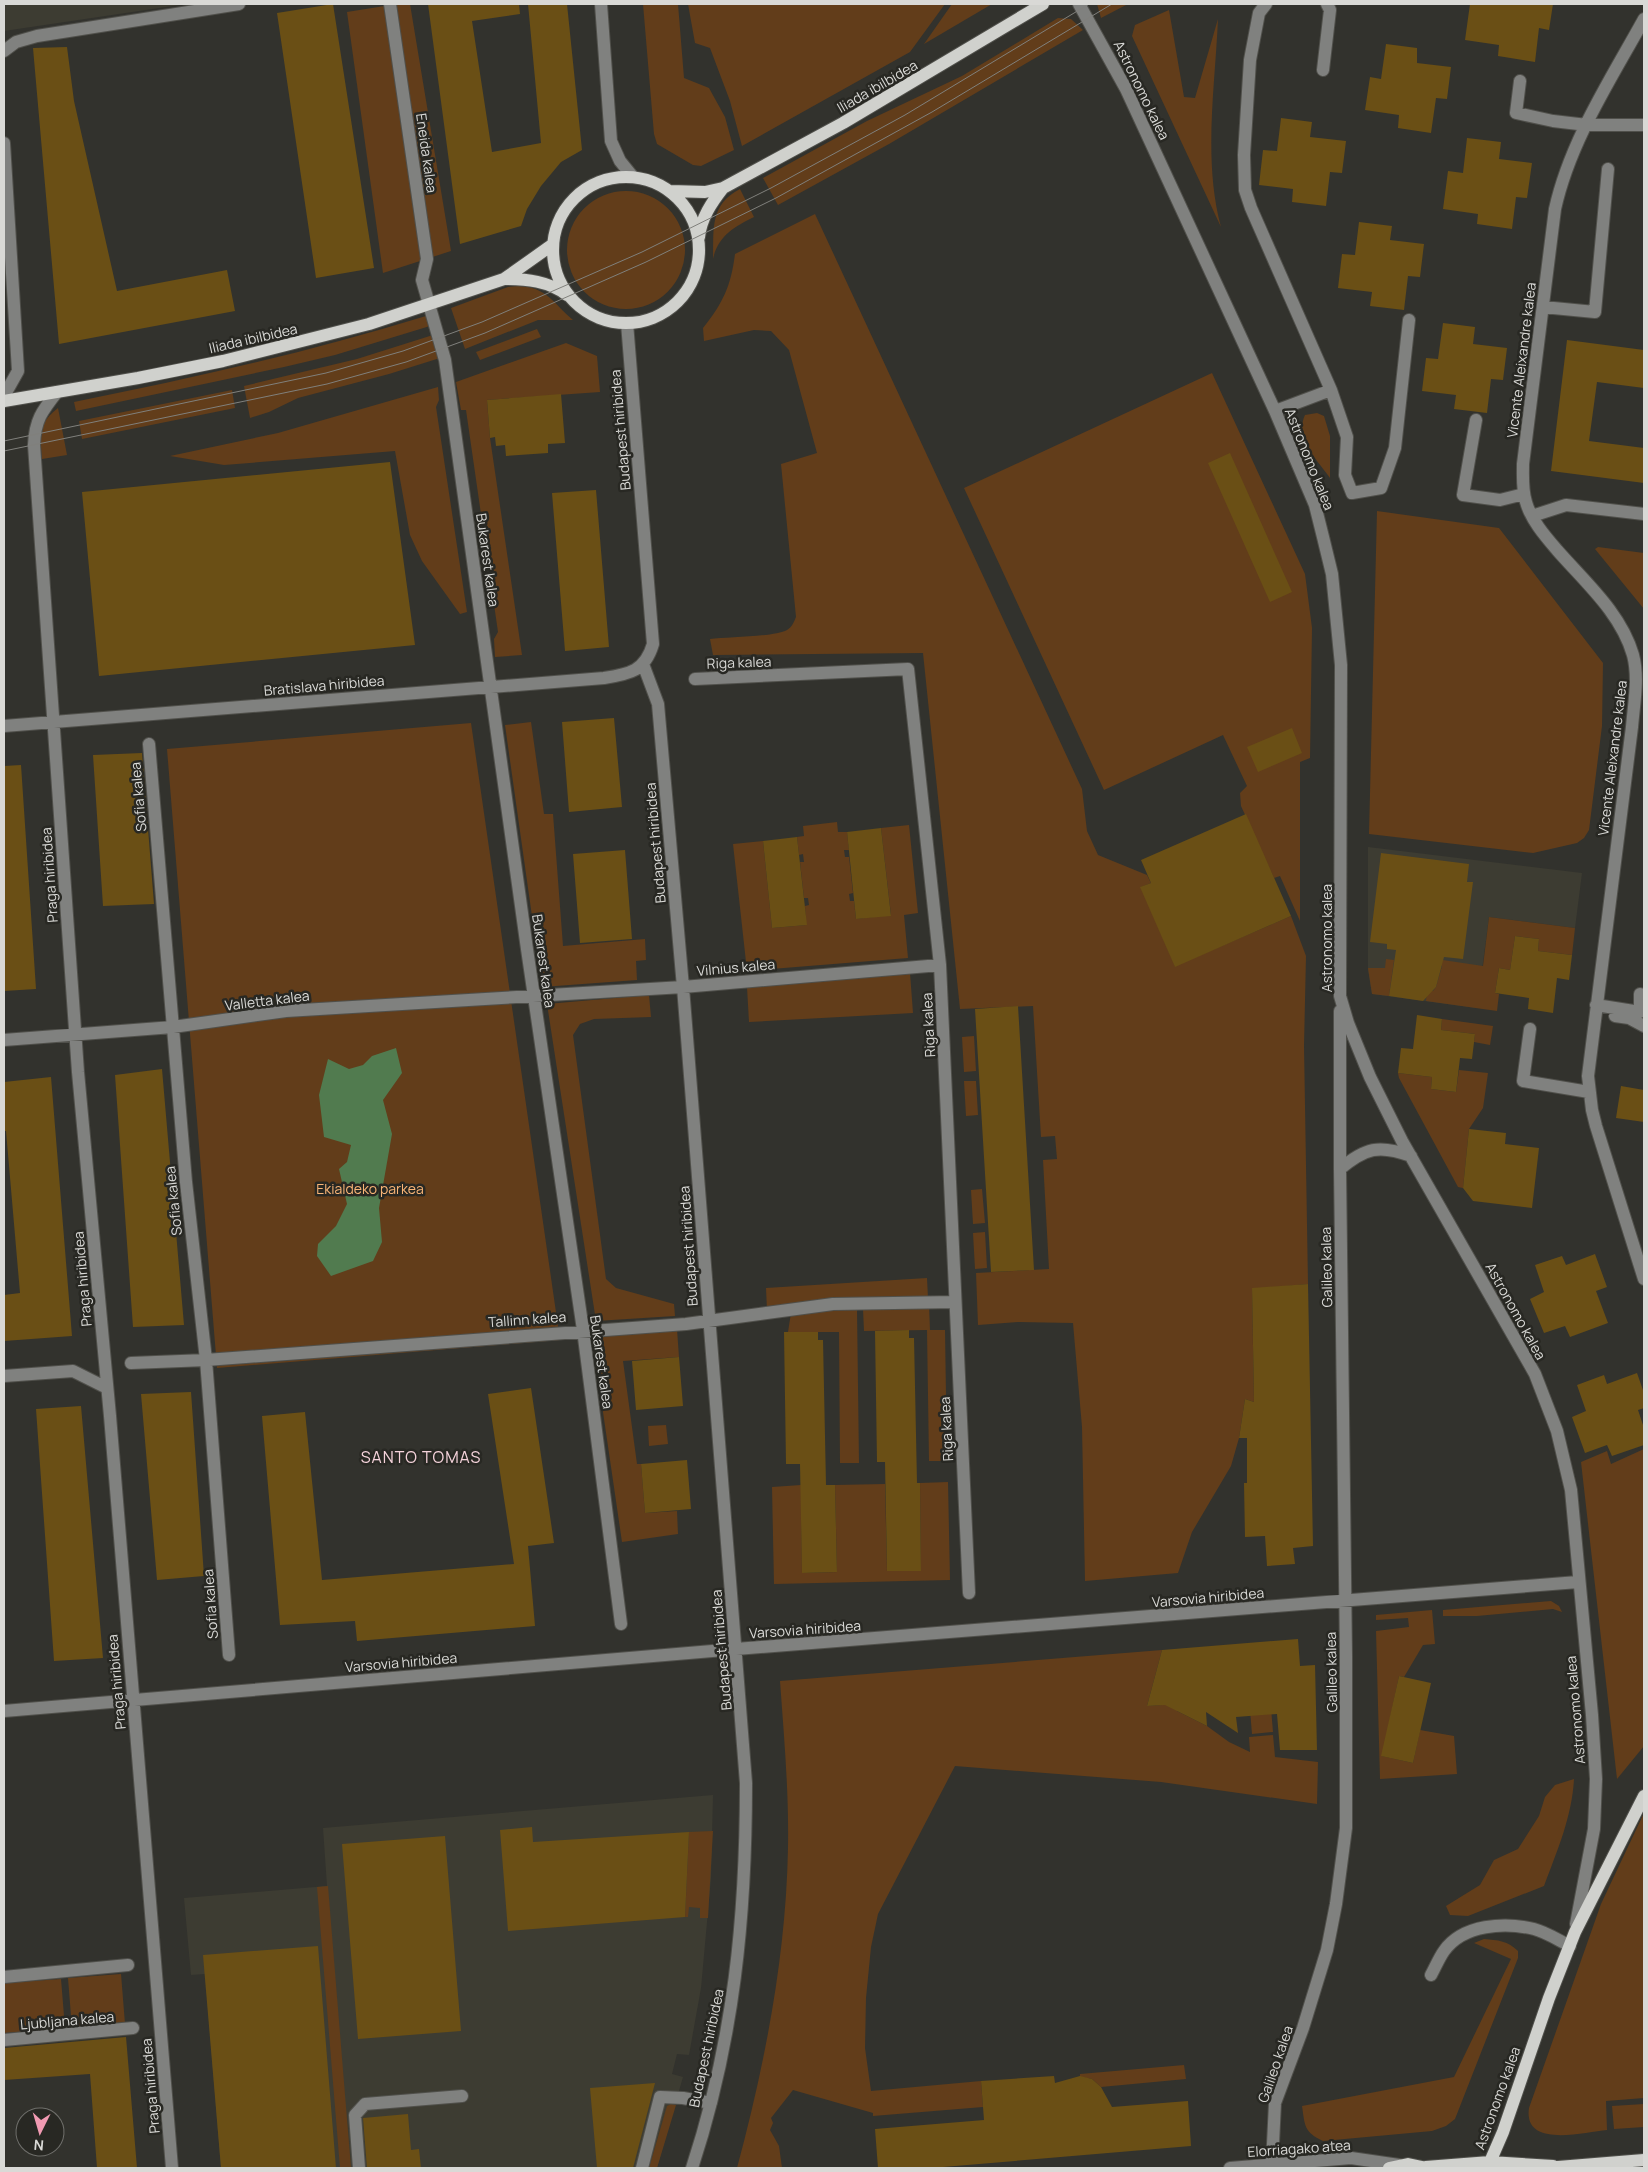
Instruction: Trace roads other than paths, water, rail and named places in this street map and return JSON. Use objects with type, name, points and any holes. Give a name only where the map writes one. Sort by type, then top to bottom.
[{"type":"main road","name":"Iliada ibilbidea","points":[[670,191],[704,192],[723,188],[843,123],[1043,4]]},
{"type":"main road","points":[[633,177],[653,181],[670,191],[690,213],[696,226],[699,242],[699,259],[695,276],[687,291],[675,304],[661,314],[644,321],[616,323],[586,312],[569,296],[554,267],[552,245],[560,217],[578,194],[604,180],[633,177]]},
{"type":"main road","points":[[699,242],[703,222],[723,188]]},
{"type":"main road","name":"Iliada ibilbidea","points":[[4,402],[222,361],[359,326],[504,279],[552,245]]},
{"type":"main road","name":"Iliada ibilbidea","points":[[504,279],[536,281],[560,289],[569,296]]},
{"type":"main road","name":"Astronomo kalea","points":[[1490,2162],[1504,2132],[1549,1998],[1575,1932],[1644,1796]]},
{"type":"main road","name":"Elorriagako atea","points":[[1394,2167],[1426,2168],[1490,2162],[1548,2167],[1644,2160]]},
{"type":"main road","points":[[1611,2168],[1627,2161]]},
{"type":"street","points":[[4,51],[16,42],[37,36],[239,4]]},
{"type":"street","name":"Eneida kalea","points":[[390,4],[427,259],[422,280],[430,304]]},
{"type":"street","points":[[601,4],[611,141],[620,161],[633,177]]},
{"type":"street","name":"Astronomo kalea","points":[[1079,4],[1111,59],[1126,90],[1275,411],[1315,505],[1332,574],[1338,616],[1341,665],[1340,996],[1348,1023],[1370,1077],[1411,1156],[1538,1382],[1557,1431],[1571,1490],[1578,1582],[1592,1715],[1596,1810],[1589,1862],[1575,1932]]},
{"type":"street","points":[[1266,4],[1259,13],[1250,60],[1244,155],[1245,190],[1250,208],[1331,390],[1347,437],[1345,476],[1352,492],[1381,488],[1395,448],[1409,320]]},
{"type":"street","points":[[1323,70],[1330,10],[1327,4]]},
{"type":"street","name":"Vicente Aleixandre kalea","points":[[1644,19],[1587,125],[1568,164],[1560,187],[1555,209],[1523,464],[1524,494],[1532,516],[1544,535],[1605,604],[1620,624],[1631,649],[1636,673],[1632,727],[1589,1059],[1589,1092],[1596,1126],[1644,1279]]},
{"type":"street","points":[[1520,81],[1516,113],[1553,121],[1587,125],[1644,124]]},
{"type":"street","points":[[4,142],[18,371],[4,396]]},
{"type":"street","points":[[1543,307],[1594,312],[1608,169]]},
{"type":"street","name":"Bukarest kalea","points":[[430,304],[445,360],[534,997],[583,1330],[621,1624]]},
{"type":"street","name":"Budapest hiribidea","points":[[627,323],[653,637],[650,655],[643,664],[658,704],[683,987],[746,1783],[744,1892],[738,1963],[730,2023],[711,2103],[692,2168]]},
{"type":"street","points":[[1275,411],[1331,390]]},
{"type":"street","name":"Praga hiribidea","points":[[57,392],[41,412],[36,426],[34,445],[52,723],[75,1034],[107,1388],[172,2168]]},
{"type":"street","points":[[1476,420],[1463,495],[1500,500],[1524,494]]},
{"type":"street","points":[[1532,516],[1566,505],[1644,514]]},
{"type":"street","name":"Bratislava hiribidea","points":[[4,726],[604,678],[626,674],[643,664]]},
{"type":"street","name":"Riga kalea","points":[[694,678],[908,669],[940,965],[969,1593]]},
{"type":"street","name":"Sofia kalea","points":[[149,744],[186,1182],[206,1360],[229,1655]]},
{"type":"street","name":"Vilnius kalea","points":[[534,997],[683,987],[940,965]]},
{"type":"street","points":[[1596,1009],[1640,1012],[1640,994],[1644,995]]},
{"type":"street","name":"Galileo kalea","points":[[1272,2164],[1275,2103],[1314,1995],[1327,1950],[1343,1860],[1347,1780],[1340,1169],[1340,996]]},
{"type":"street","name":"Valletta kalea","points":[[4,1040],[173,1027],[286,1011],[534,997]]},
{"type":"street","points":[[1596,1009],[1629,1018],[1644,1026]]},
{"type":"street","points":[[1530,1029],[1523,1081],[1589,1092]]},
{"type":"street","points":[[1340,1169],[1353,1158],[1370,1149],[1392,1149],[1411,1156]]},
{"type":"street","name":"Tallinn kalea","points":[[130,1363],[206,1360],[708,1321],[833,1304],[955,1302]]},
{"type":"street","points":[[4,1376],[73,1371],[107,1388]]},
{"type":"street","name":"Varsovia hiribidea","points":[[4,1711],[736,1649],[1578,1582]]},
{"type":"street","points":[[1431,1976],[1444,1950],[1459,1937],[1480,1928],[1504,1925],[1534,1929],[1570,1946]]},
{"type":"street","points":[[4,1977],[128,1965]]},
{"type":"street","name":"Ljubljana kalea","points":[[4,2040],[133,2028]]},
{"type":"street","points":[[360,2168],[355,2115],[366,2104],[462,2096]]},
{"type":"street","points":[[642,2168],[660,2097],[683,2098],[711,2103]]},
{"type":"street","name":"Elorriagako atea","points":[[1230,2168],[1351,2158],[1394,2167]]},
{"type":"tram line","points":[[4,441],[326,373],[403,351],[482,322],[642,252],[771,188],[905,115],[1089,4]]},
{"type":"tram line","points":[[4,451],[327,384],[406,362],[485,333],[646,262],[776,198],[932,112],[1112,4]]},
{"type":"district","name":"SANTO TOMAS","points":[[421,1457]]},
{"type":"park label","name":"Ekialdeko parkea","points":[[370,1188]]}]
